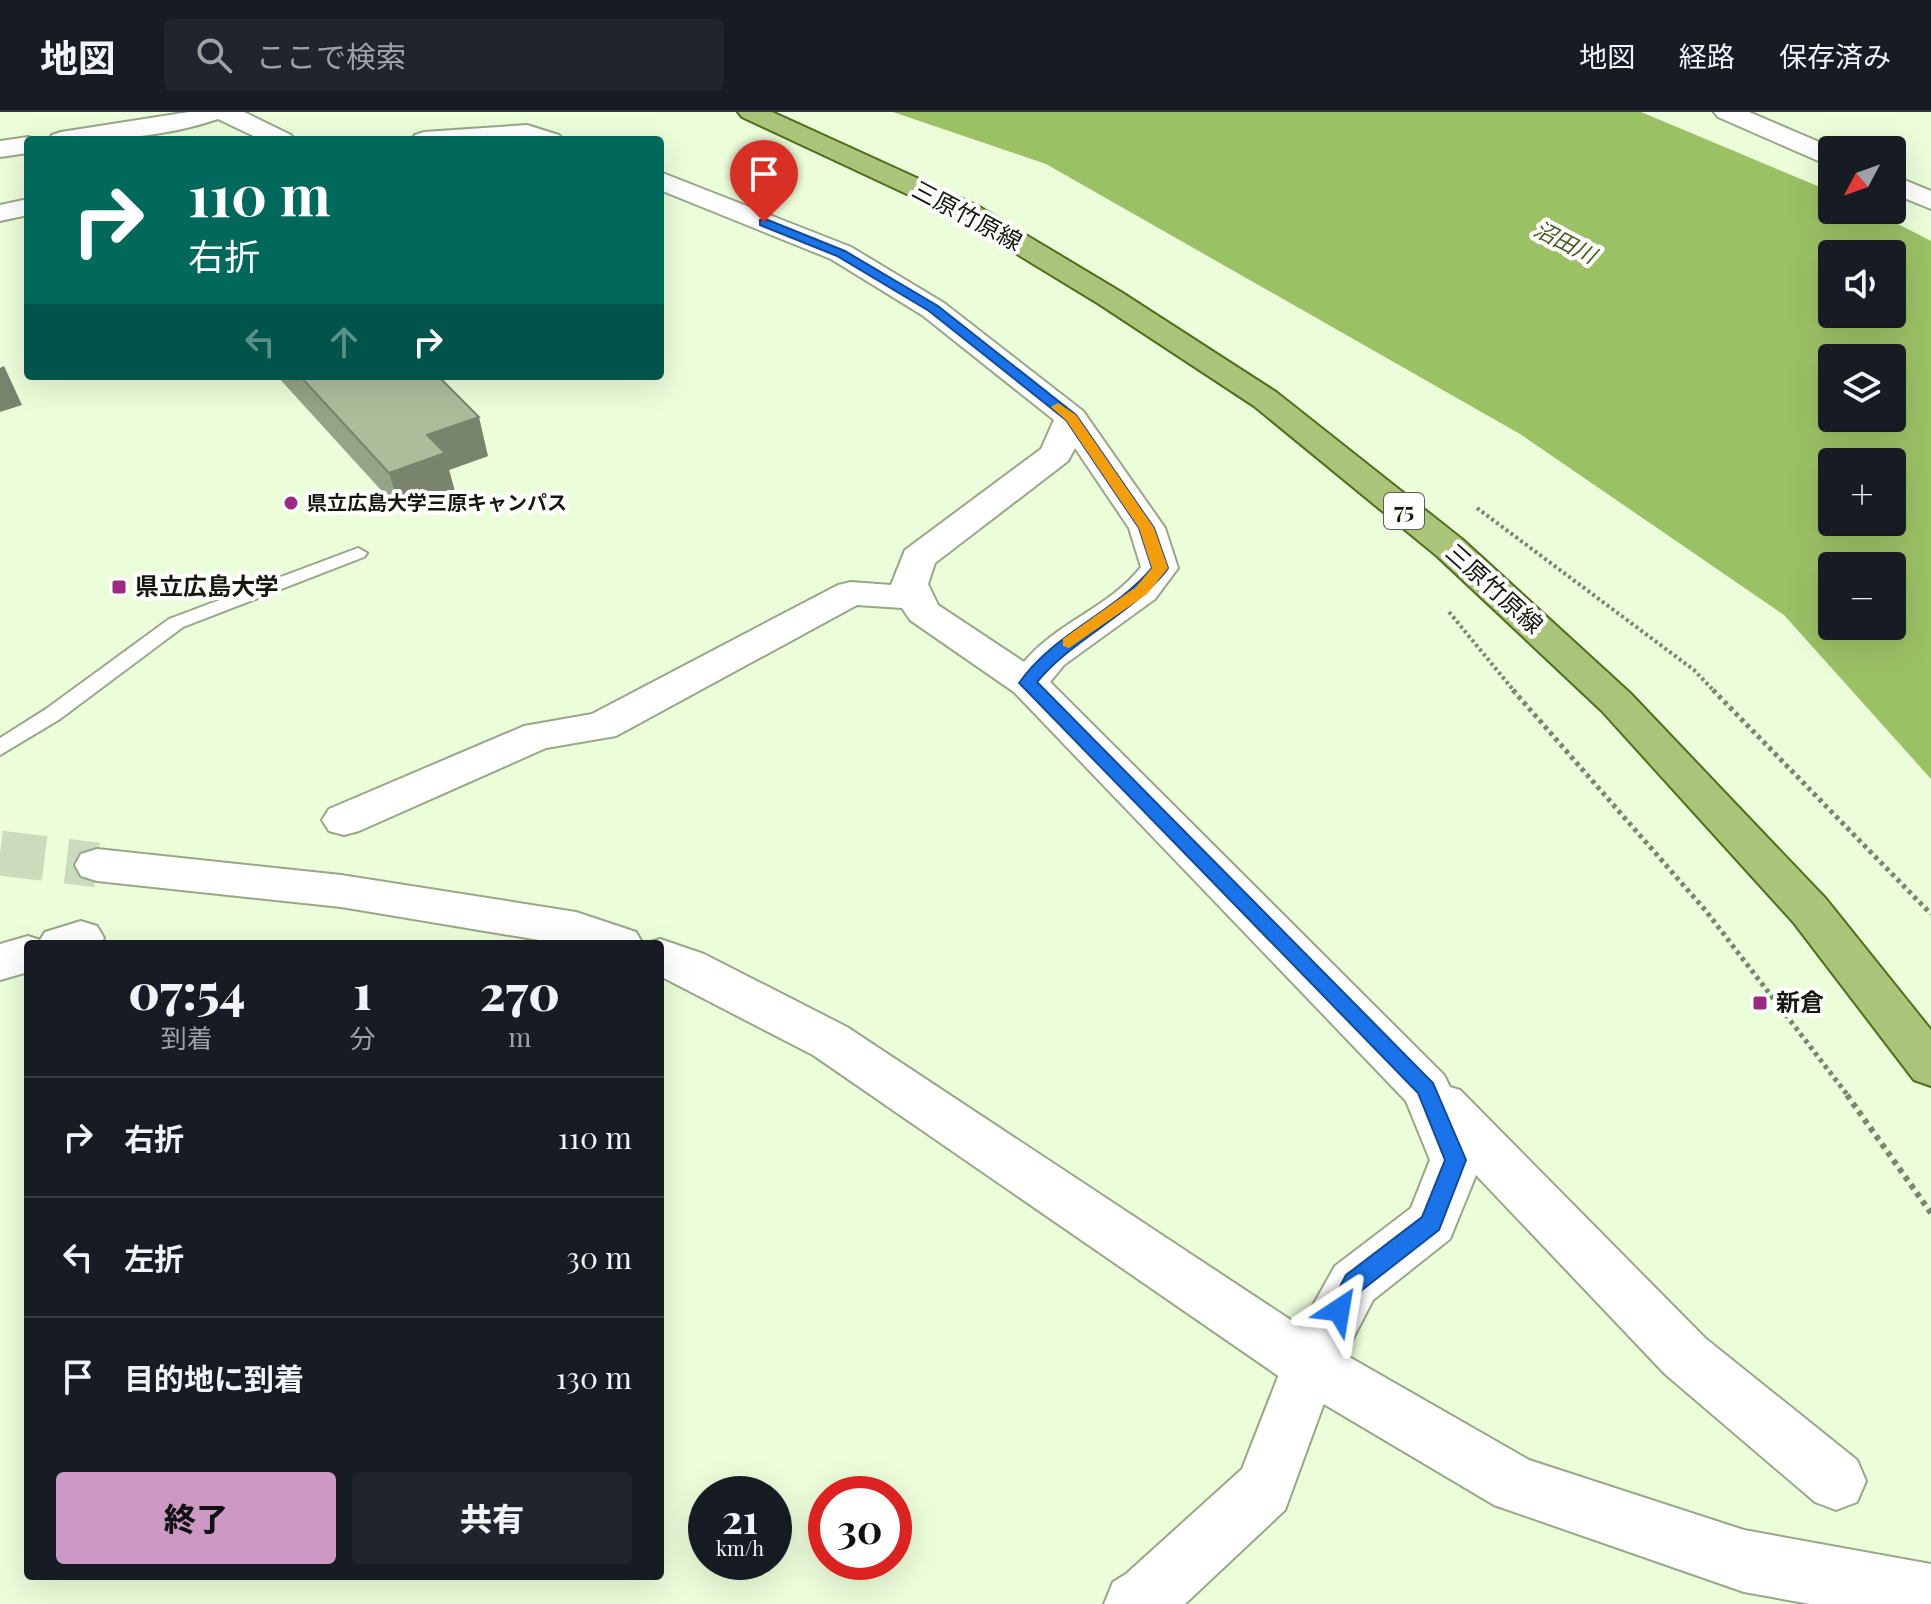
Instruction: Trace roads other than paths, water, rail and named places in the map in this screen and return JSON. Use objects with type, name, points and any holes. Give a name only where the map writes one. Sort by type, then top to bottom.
[{"type":"main road","name":"三原竹原線","points":[[751,112],[966,211],[1110,298],[1265,399],[1450,548],[1616,702],[1810,911],[1931,1066]]},
{"type":"street","points":[[88,136],[187,121],[213,112]]},
{"type":"street","points":[[224,112],[274,136]]},
{"type":"street","points":[[538,136],[547,112]]},
{"type":"street","points":[[1727,112],[1818,143]]},
{"type":"street","points":[[1772,112],[1818,138]]},
{"type":"street","points":[[0,149],[24,146]]},
{"type":"street","points":[[1906,168],[1931,178]]},
{"type":"street","points":[[664,182],[841,253],[933,309],[1071,418],[1147,528],[1160,568],[1142,591],[1050,656],[1028,683]]},
{"type":"street","points":[[1906,189],[1931,201]]},
{"type":"street","points":[[0,213],[24,208]]},
{"type":"street","points":[[1071,418],[1056,454],[918,558],[909,584],[923,612],[1028,683],[1685,1356],[1836,1481]]},
{"type":"street","points":[[344,820],[538,736],[602,726],[851,593],[917,598]]},
{"type":"street","points":[[97,865],[341,891],[576,929],[608,940]]},
{"type":"street","points":[[0,962],[24,955]]},
{"type":"street","points":[[664,958],[687,967],[830,1041],[1310,1365],[1515,1484],[1744,1561],[1931,1595]]},
{"type":"street","points":[[1135,1604],[1148,1596],[1264,1489],[1310,1365],[1354,1283],[1431,1223],[1456,1160],[1426,1089]]},
{"type":"lane","points":[[0,748],[53,714],[176,623],[358,553]]},
{"type":"water","name":"沼田川","points":[[893,112],[1641,112],[1818,186],[1818,224],[1898,224],[1931,241],[1931,779],[1784,615],[1520,434],[1046,164]]},
{"type":"tunnel","points":[[0,853],[97,865]]},
{"type":"place","name":"県立広島大学三原キャンパス","points":[[291,503]]},
{"type":"place","name":"県立広島大学","points":[[119,587]]},
{"type":"place","name":"新倉","points":[[1760,1003]]}]
